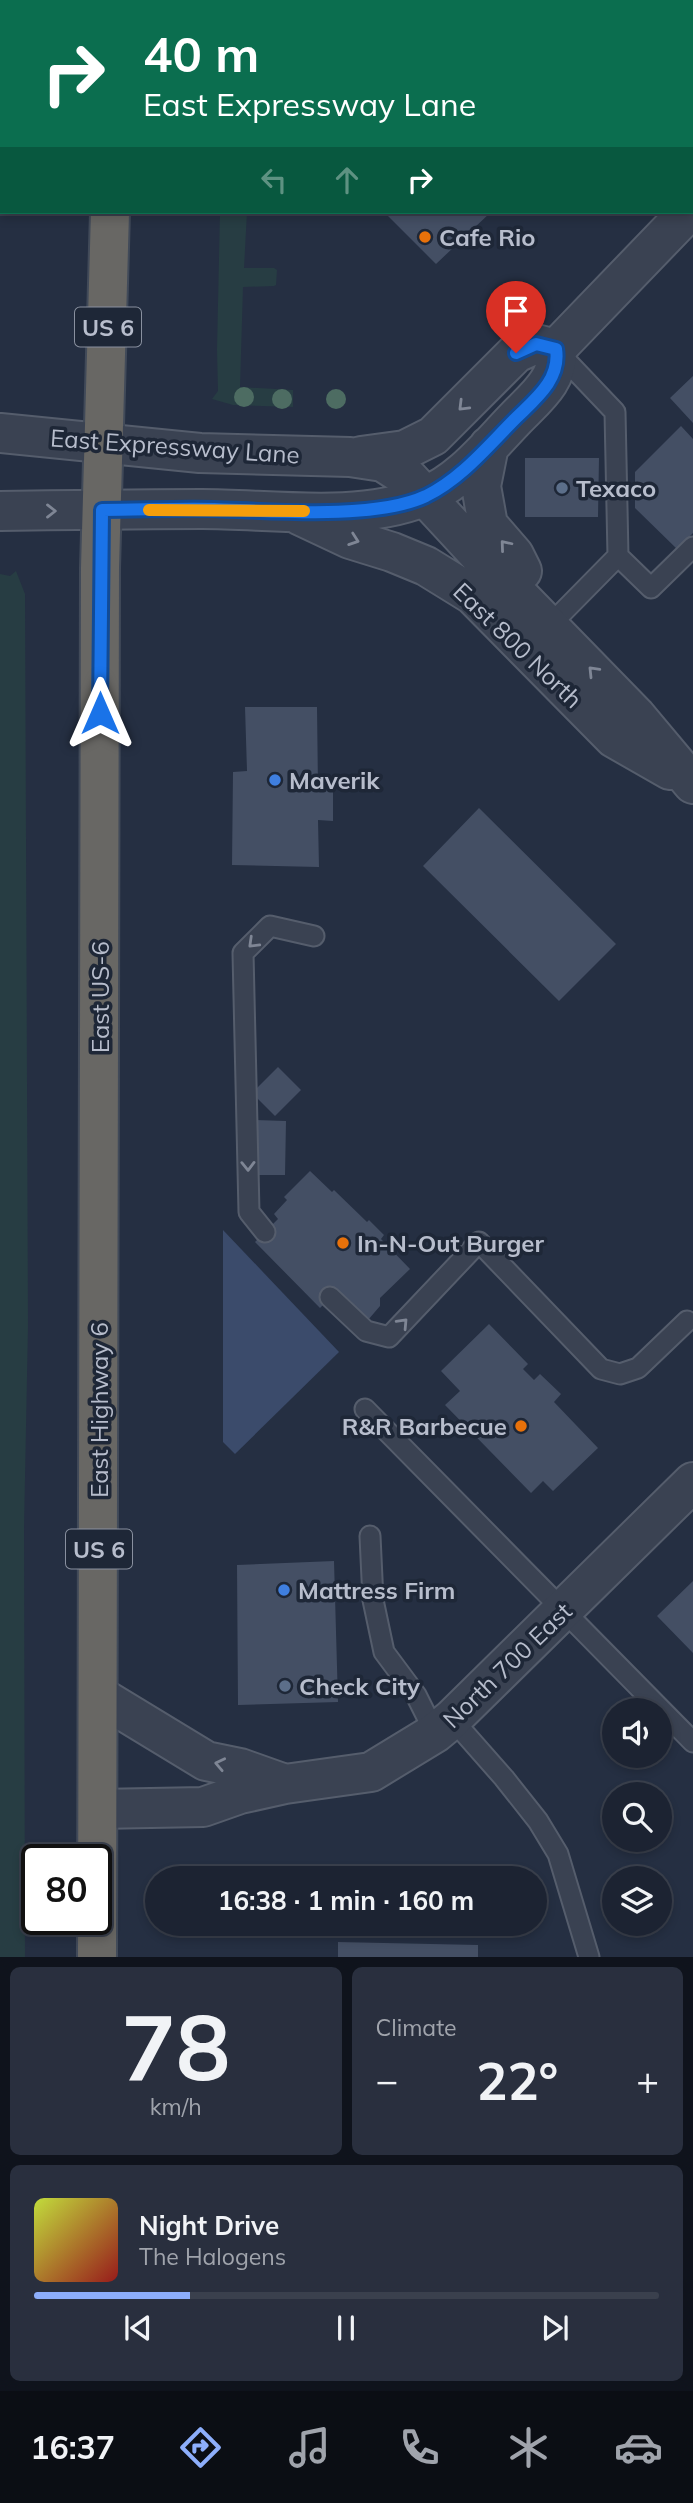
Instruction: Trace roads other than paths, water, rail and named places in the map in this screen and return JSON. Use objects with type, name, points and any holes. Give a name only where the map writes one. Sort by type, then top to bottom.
[{"type":"highway","name":"US 6","points":[[102,510],[110,214]]},
{"type":"highway","name":"East US-6","points":[[99,1072],[102,510]]},
{"type":"highway","name":"East Highway 6","points":[[97,1957],[99,1072]]},
{"type":"street","points":[[556,349],[686,214]]},
{"type":"street","points":[[350,457],[405,450],[433,436],[516,353],[536,344],[556,349]]},
{"type":"street","points":[[0,511],[364,509],[425,496],[466,470],[547,386],[558,363],[556,349]]},
{"type":"street","name":"East Expressway Lane","points":[[0,433],[200,453],[350,457]]},
{"type":"street","points":[[433,436],[426,468],[425,496],[448,552],[473,595]]},
{"type":"street","points":[[489,446],[481,486],[488,525],[514,555],[549,626]]},
{"type":"street","name":"East 800 North","points":[[292,511],[350,539],[426,566],[473,595],[614,738],[693,784],[636,716],[408,478],[383,462],[350,457]]},
{"type":"street","name":"North 700 East","points":[[98,1809],[203,1807],[240,1794],[285,1784],[371,1772],[444,1726],[693,1482]]},
{"type":"street","name":"North 700 East","points":[[99,1696],[206,1760],[240,1768],[285,1784]]},
{"type":"lane","points":[[556,349],[615,412],[618,556],[651,588],[693,547]]},
{"type":"lane","points":[[549,626],[618,556]]},
{"type":"lane","points":[[265,1232],[250,1212],[243,953],[270,926],[314,936]]},
{"type":"lane","points":[[330,1297],[366,1331],[389,1337],[479,1242],[601,1369],[620,1374],[638,1368],[688,1321]]},
{"type":"lane","points":[[365,1409],[693,1742]]},
{"type":"lane","points":[[370,1536],[373,1601],[384,1652],[416,1695],[444,1726],[513,1789],[538,1821],[558,1854],[589,1957]]},
{"type":"water","points":[[223,1230],[339,1352],[235,1454],[223,1442]]},
{"type":"place","name":"Cafe Rio","points":[[425,237]]},
{"type":"place","name":"Texaco","points":[[562,488]]},
{"type":"place","name":"Maverik","points":[[275,780]]},
{"type":"place","name":"In-N-Out Burger","points":[[343,1243]]},
{"type":"place","name":"R&R Barbecue","points":[[521,1426]]},
{"type":"place","name":"Mattress Firm","points":[[284,1590]]},
{"type":"place","name":"Check City","points":[[285,1686]]}]
